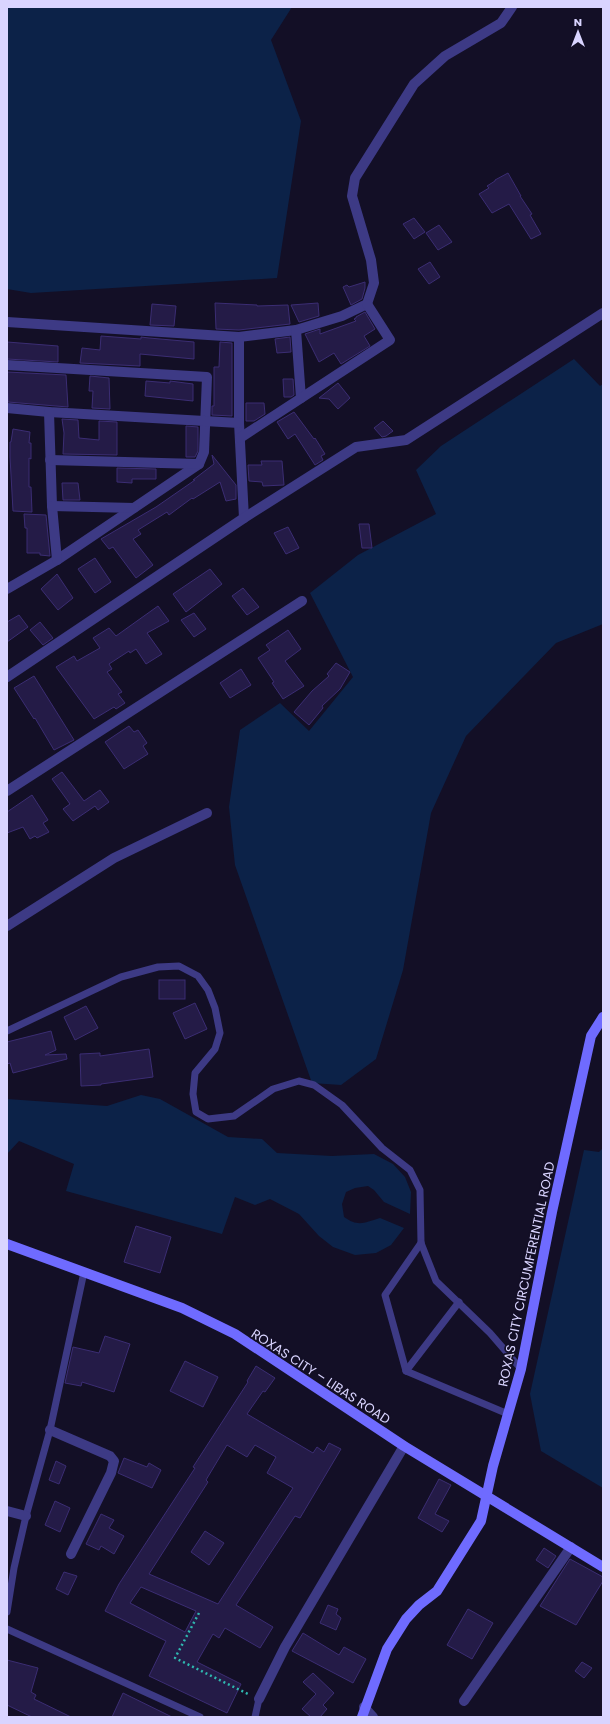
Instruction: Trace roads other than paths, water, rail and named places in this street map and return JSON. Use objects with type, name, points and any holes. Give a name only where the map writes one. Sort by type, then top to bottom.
[{"type":"main road","name":"ROXAS CITY CIRCUMFERENTIAL ROAD","points":[[362,1717],[364,1707],[387,1649],[406,1619],[419,1605],[437,1591],[481,1521],[488,1496],[493,1466],[521,1369],[573,1113],[591,1036],[603,1017]]},
{"type":"main road","name":"ROXAS CITY – LIBAS ROAD","points":[[7,1244],[182,1308],[235,1334],[404,1446],[603,1567]]},
{"type":"street","points":[[7,322],[239,337],[296,330],[342,316],[367,304],[374,284],[371,260],[352,196],[355,178],[414,84],[444,56],[501,23],[512,7]]},
{"type":"street","points":[[240,438],[390,340],[367,304]]},
{"type":"street","points":[[7,676],[244,518],[356,448],[406,440],[603,313]]},
{"type":"street","points":[[296,330],[301,398]]},
{"type":"street","points":[[239,337],[240,438],[244,518]]},
{"type":"street","points":[[7,365],[207,377],[204,452],[199,464],[57,560],[7,589]]},
{"type":"street","points":[[7,408],[49,412],[240,423]]},
{"type":"street","points":[[49,412],[52,506],[57,560]]},
{"type":"street","points":[[50,460],[199,464]]},
{"type":"street","points":[[52,506],[134,508]]},
{"type":"street","points":[[7,791],[302,601]]},
{"type":"street","points":[[7,926],[114,858],[207,813]]},
{"type":"street","points":[[50,1430],[110,1456],[114,1461],[111,1473],[71,1554]]},
{"type":"street","points":[[259,1699],[285,1647],[404,1446]]},
{"type":"street","points":[[7,1511],[26,1516]]},
{"type":"street","points":[[464,1701],[571,1547]]},
{"type":"street","points":[[364,1707],[373,1717]]},
{"type":"lane","points":[[7,1031],[121,977],[158,967],[179,966],[198,976],[208,990],[215,1008],[220,1033],[214,1049],[195,1072],[192,1094],[196,1112],[208,1119],[234,1116],[273,1089],[299,1081],[314,1085],[342,1106],[382,1148],[410,1170],[420,1190],[421,1243],[436,1281],[490,1333],[521,1369]]},
{"type":"lane","points":[[406,1371],[385,1295],[421,1243]]},
{"type":"lane","points":[[7,1612],[14,1568],[26,1516],[50,1430],[84,1272]]},
{"type":"lane","points":[[406,1371],[459,1302]]},
{"type":"lane","points":[[406,1371],[508,1414]]},
{"type":"lane","points":[[7,1629],[200,1717]]},
{"type":"lane","points":[[255,1717],[259,1699]]},
{"type":"water","points":[[7,7],[292,7],[271,40],[301,121],[277,278],[31,293],[7,289]]},
{"type":"water","points":[[574,359],[600,386],[603,384],[603,624],[556,643],[466,736],[431,813],[403,970],[376,1059],[341,1085],[312,1083],[235,865],[229,807],[240,730],[280,703],[309,731],[353,677],[310,593],[358,555],[436,514],[416,470],[441,446]]},
{"type":"water","points":[[141,1095],[160,1099],[228,1137],[262,1139],[277,1153],[332,1156],[374,1154],[393,1164],[405,1177],[411,1192],[410,1214],[384,1202],[374,1190],[368,1186],[355,1188],[346,1192],[342,1204],[344,1217],[357,1223],[365,1223],[380,1218],[404,1228],[391,1245],[376,1253],[355,1255],[333,1247],[319,1236],[299,1214],[270,1199],[255,1205],[235,1197],[222,1234],[66,1191],[74,1164],[19,1141],[7,1154],[7,1099],[107,1106]]},
{"type":"water","points":[[603,1148],[603,1488],[541,1451],[530,1394],[584,1150],[599,1152]]}]
